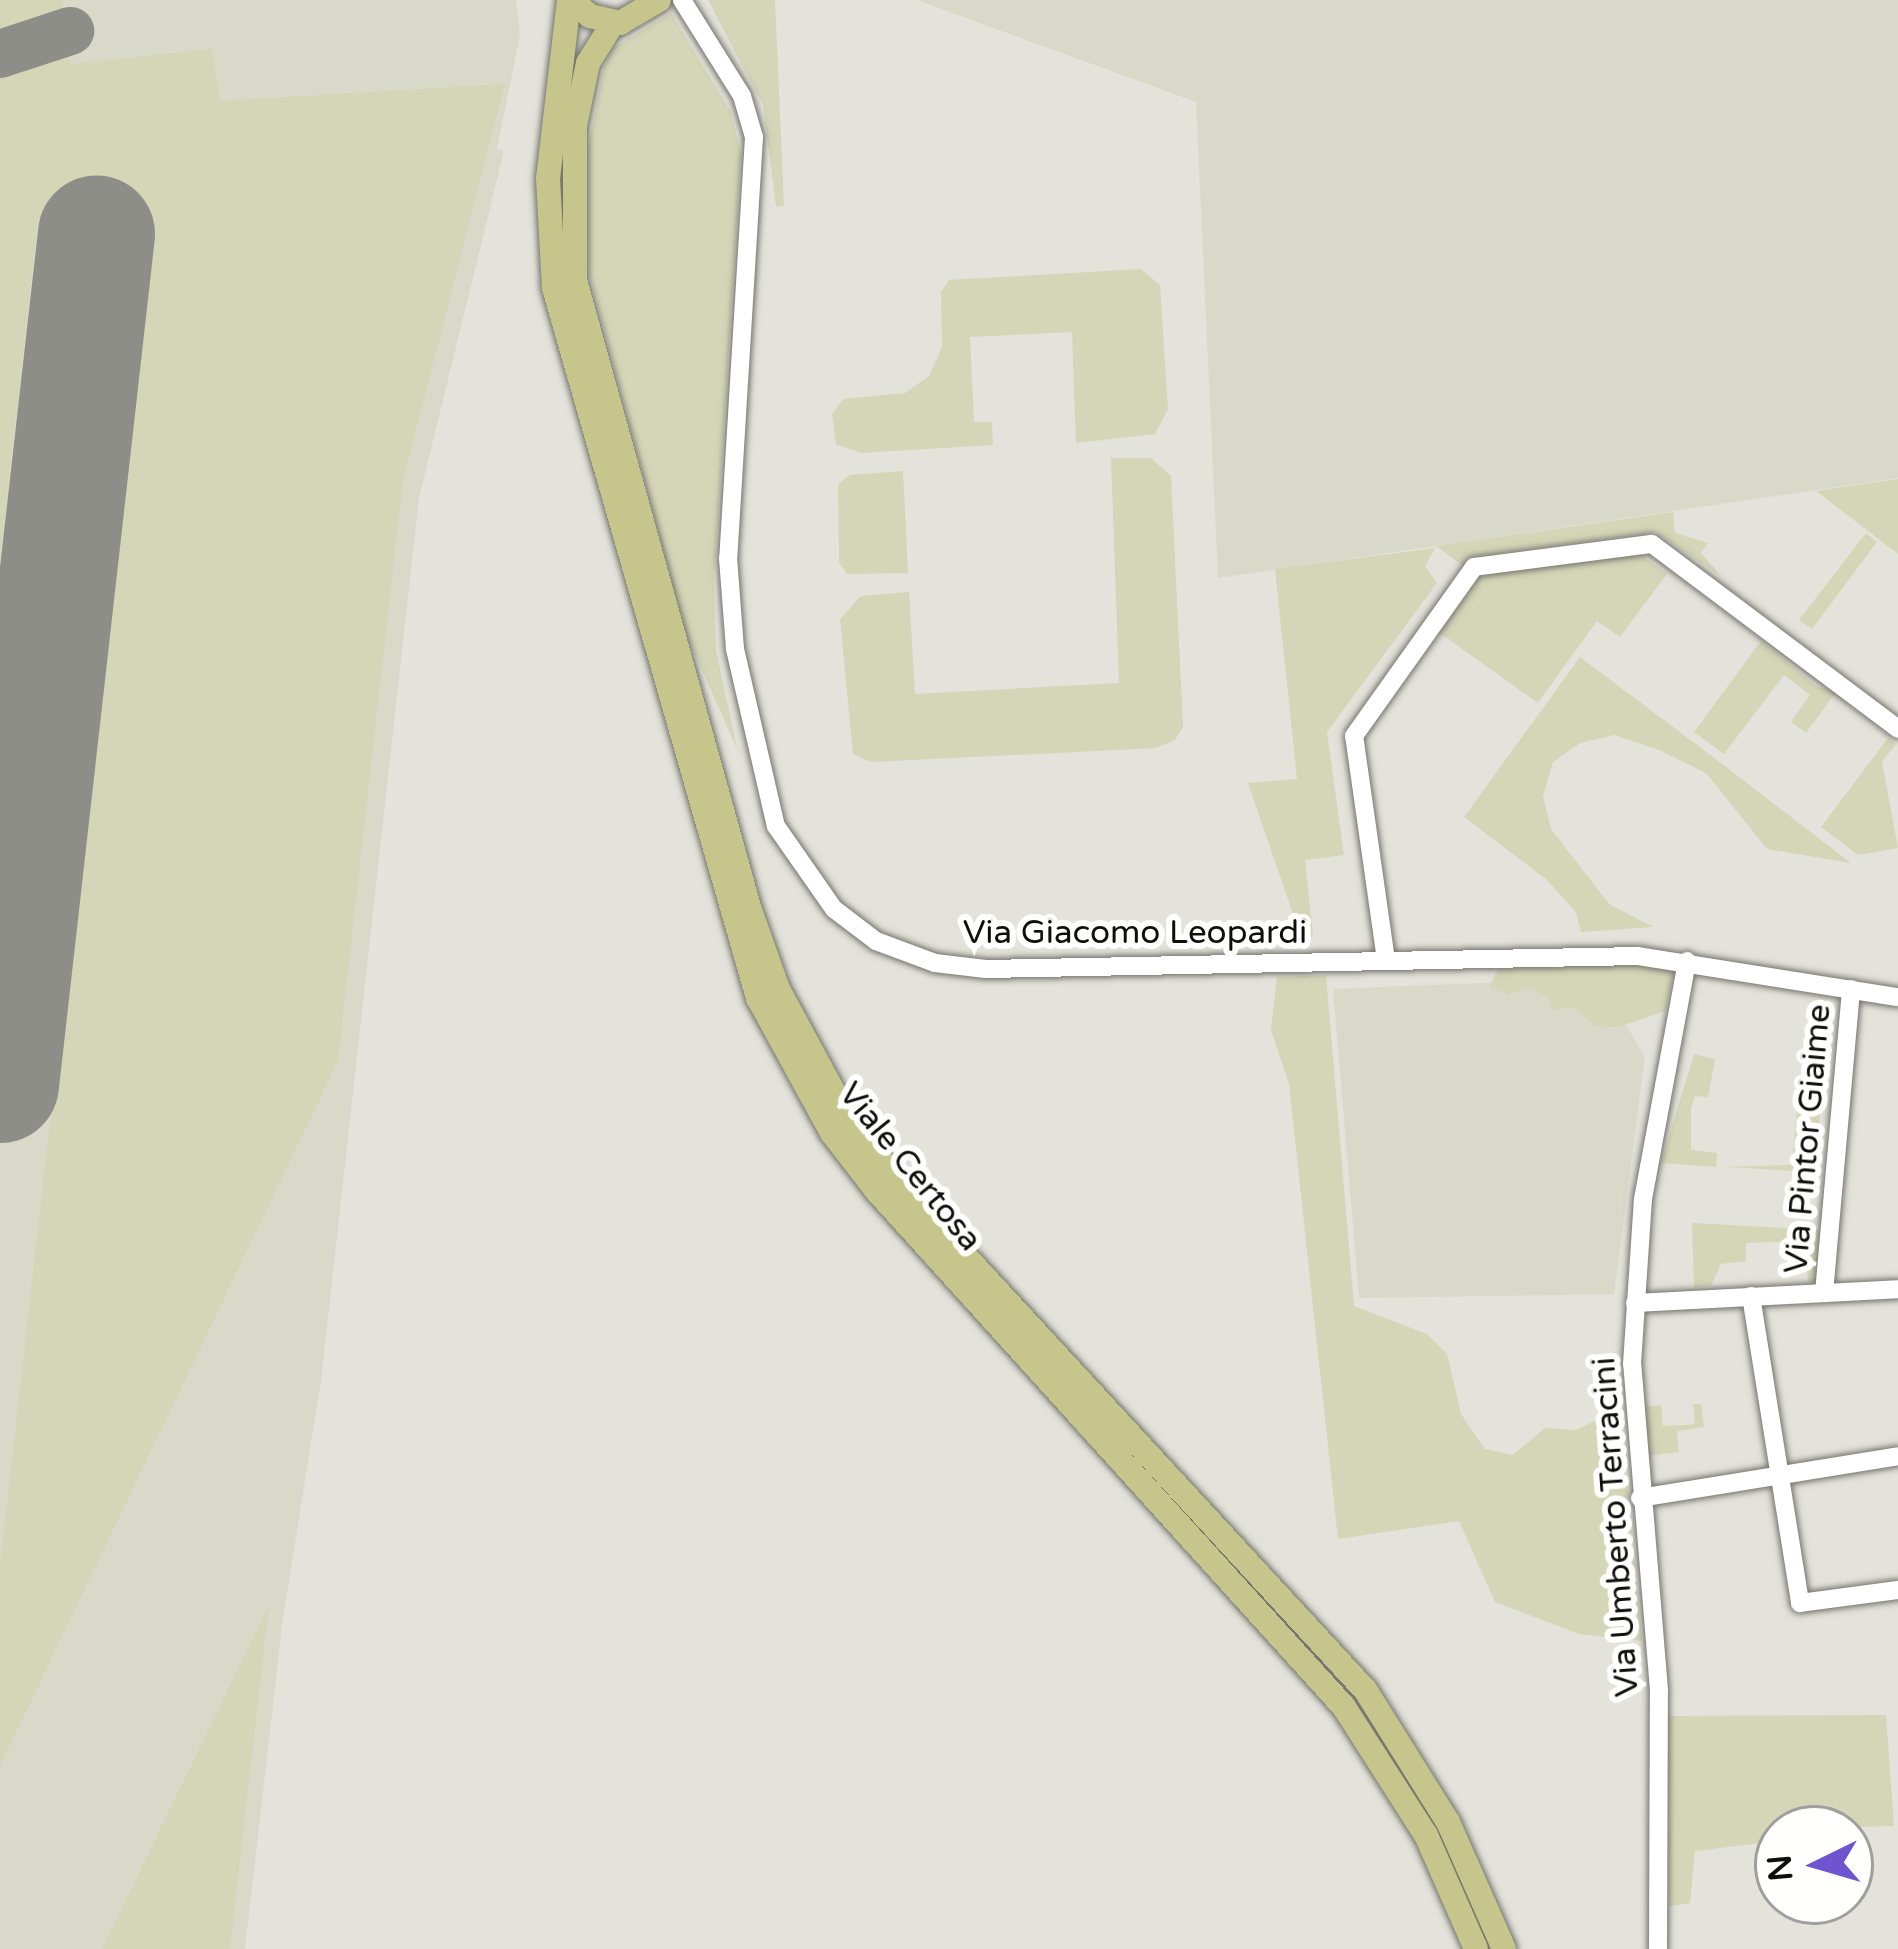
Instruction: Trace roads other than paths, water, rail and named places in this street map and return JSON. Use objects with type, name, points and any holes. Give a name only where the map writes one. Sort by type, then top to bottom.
[{"type":"main road","points":[[571,0],[613,22],[636,20],[659,0]]},
{"type":"main road","name":"Viale Certosa","points":[[571,0],[548,178],[554,288],[758,998],[832,1132],[887,1204],[1345,1707],[1426,1835],[1476,1949]]},
{"type":"main road","name":"Viale Certosa","points":[[613,22],[588,63],[575,126],[575,280],[748,908],[778,989],[838,1102],[895,1180],[1366,1691],[1448,1822],[1504,1949]]},
{"type":"street","name":"Via Giacomo Leopardi","points":[[682,0],[742,96],[754,137],[728,558],[735,649],[764,791],[799,868],[876,941],[935,963],[986,969],[1386,960],[1687,961],[1898,997]]},
{"type":"street","points":[[1386,960],[1354,736],[1474,567],[1652,544],[1898,729]]},
{"type":"street","name":"Via Umberto Terracini","points":[[1658,1949],[1659,1690],[1640,1498],[1635,1303],[1643,1199],[1687,961]]},
{"type":"street","name":"Via Pintor Giaime","points":[[1824,1293],[1851,989]]},
{"type":"street","points":[[1635,1303],[1898,1289]]},
{"type":"street","points":[[1751,1296],[1800,1603],[1898,1590]]},
{"type":"street","points":[[1640,1498],[1898,1456]]}]
